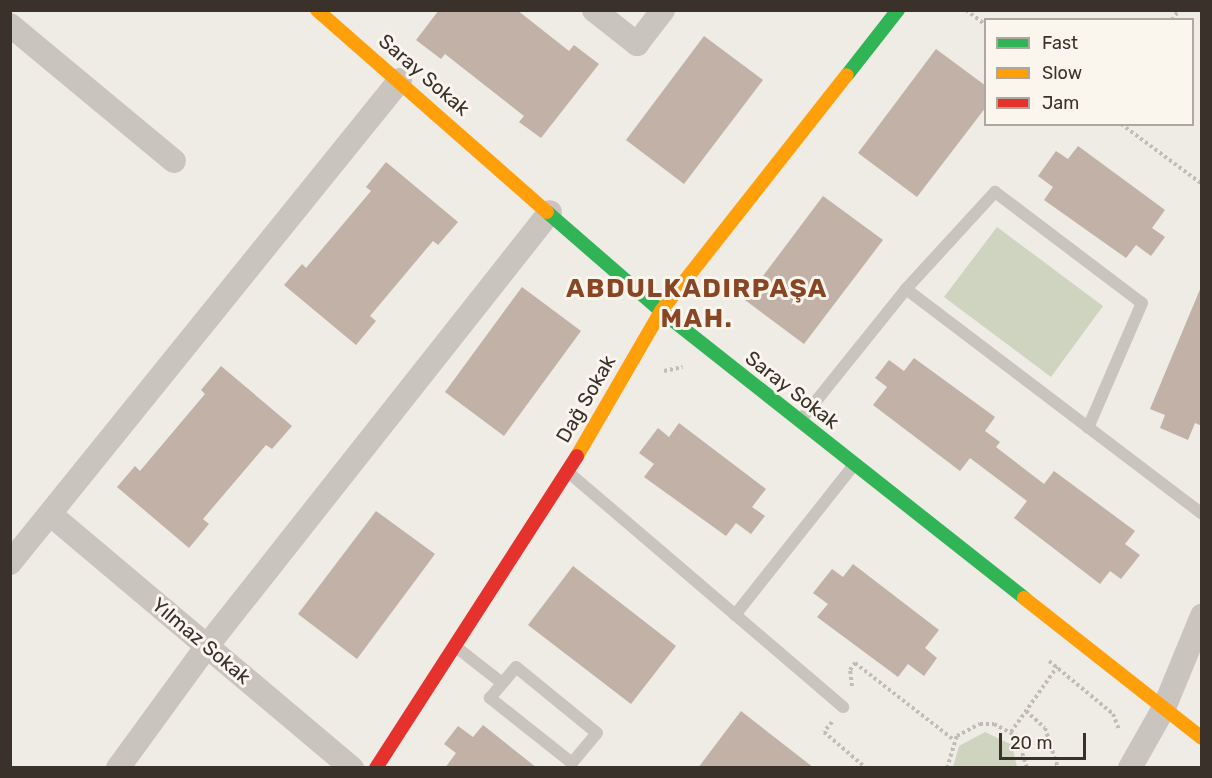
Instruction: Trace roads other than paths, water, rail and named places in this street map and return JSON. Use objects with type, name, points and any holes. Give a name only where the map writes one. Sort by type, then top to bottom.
[{"type":"street","name":"Saray Sokak","points":[[317,10],[400,80],[661,311],[1202,738]]},
{"type":"street","points":[[594,10],[637,44],[663,10]]},
{"type":"street","name":"Dağ Sokak","points":[[376,768],[567,472],[661,311],[898,10]]},
{"type":"street","points":[[10,25],[174,161]]},
{"type":"street","points":[[10,563],[400,80]]},
{"type":"street","points":[[118,768],[207,646],[550,212]]},
{"type":"street","name":"Yılmaz Sokak","points":[[50,514],[352,768]]},
{"type":"street","points":[[1130,768],[1164,708],[1202,616]]},
{"type":"lane","points":[[800,421],[906,289],[995,192],[1142,303],[1088,428]]},
{"type":"lane","points":[[906,289],[1202,514]]},
{"type":"lane","points":[[735,615],[855,464]]},
{"type":"lane","points":[[567,472],[843,707]]},
{"type":"lane","points":[[455,647],[502,683]]},
{"type":"lane","points":[[516,667],[597,733],[572,763],[490,698],[502,683],[516,667]]},
{"type":"district","name":"ABDULKADIRPAŞA MAH.","points":[[697,304]]}]
